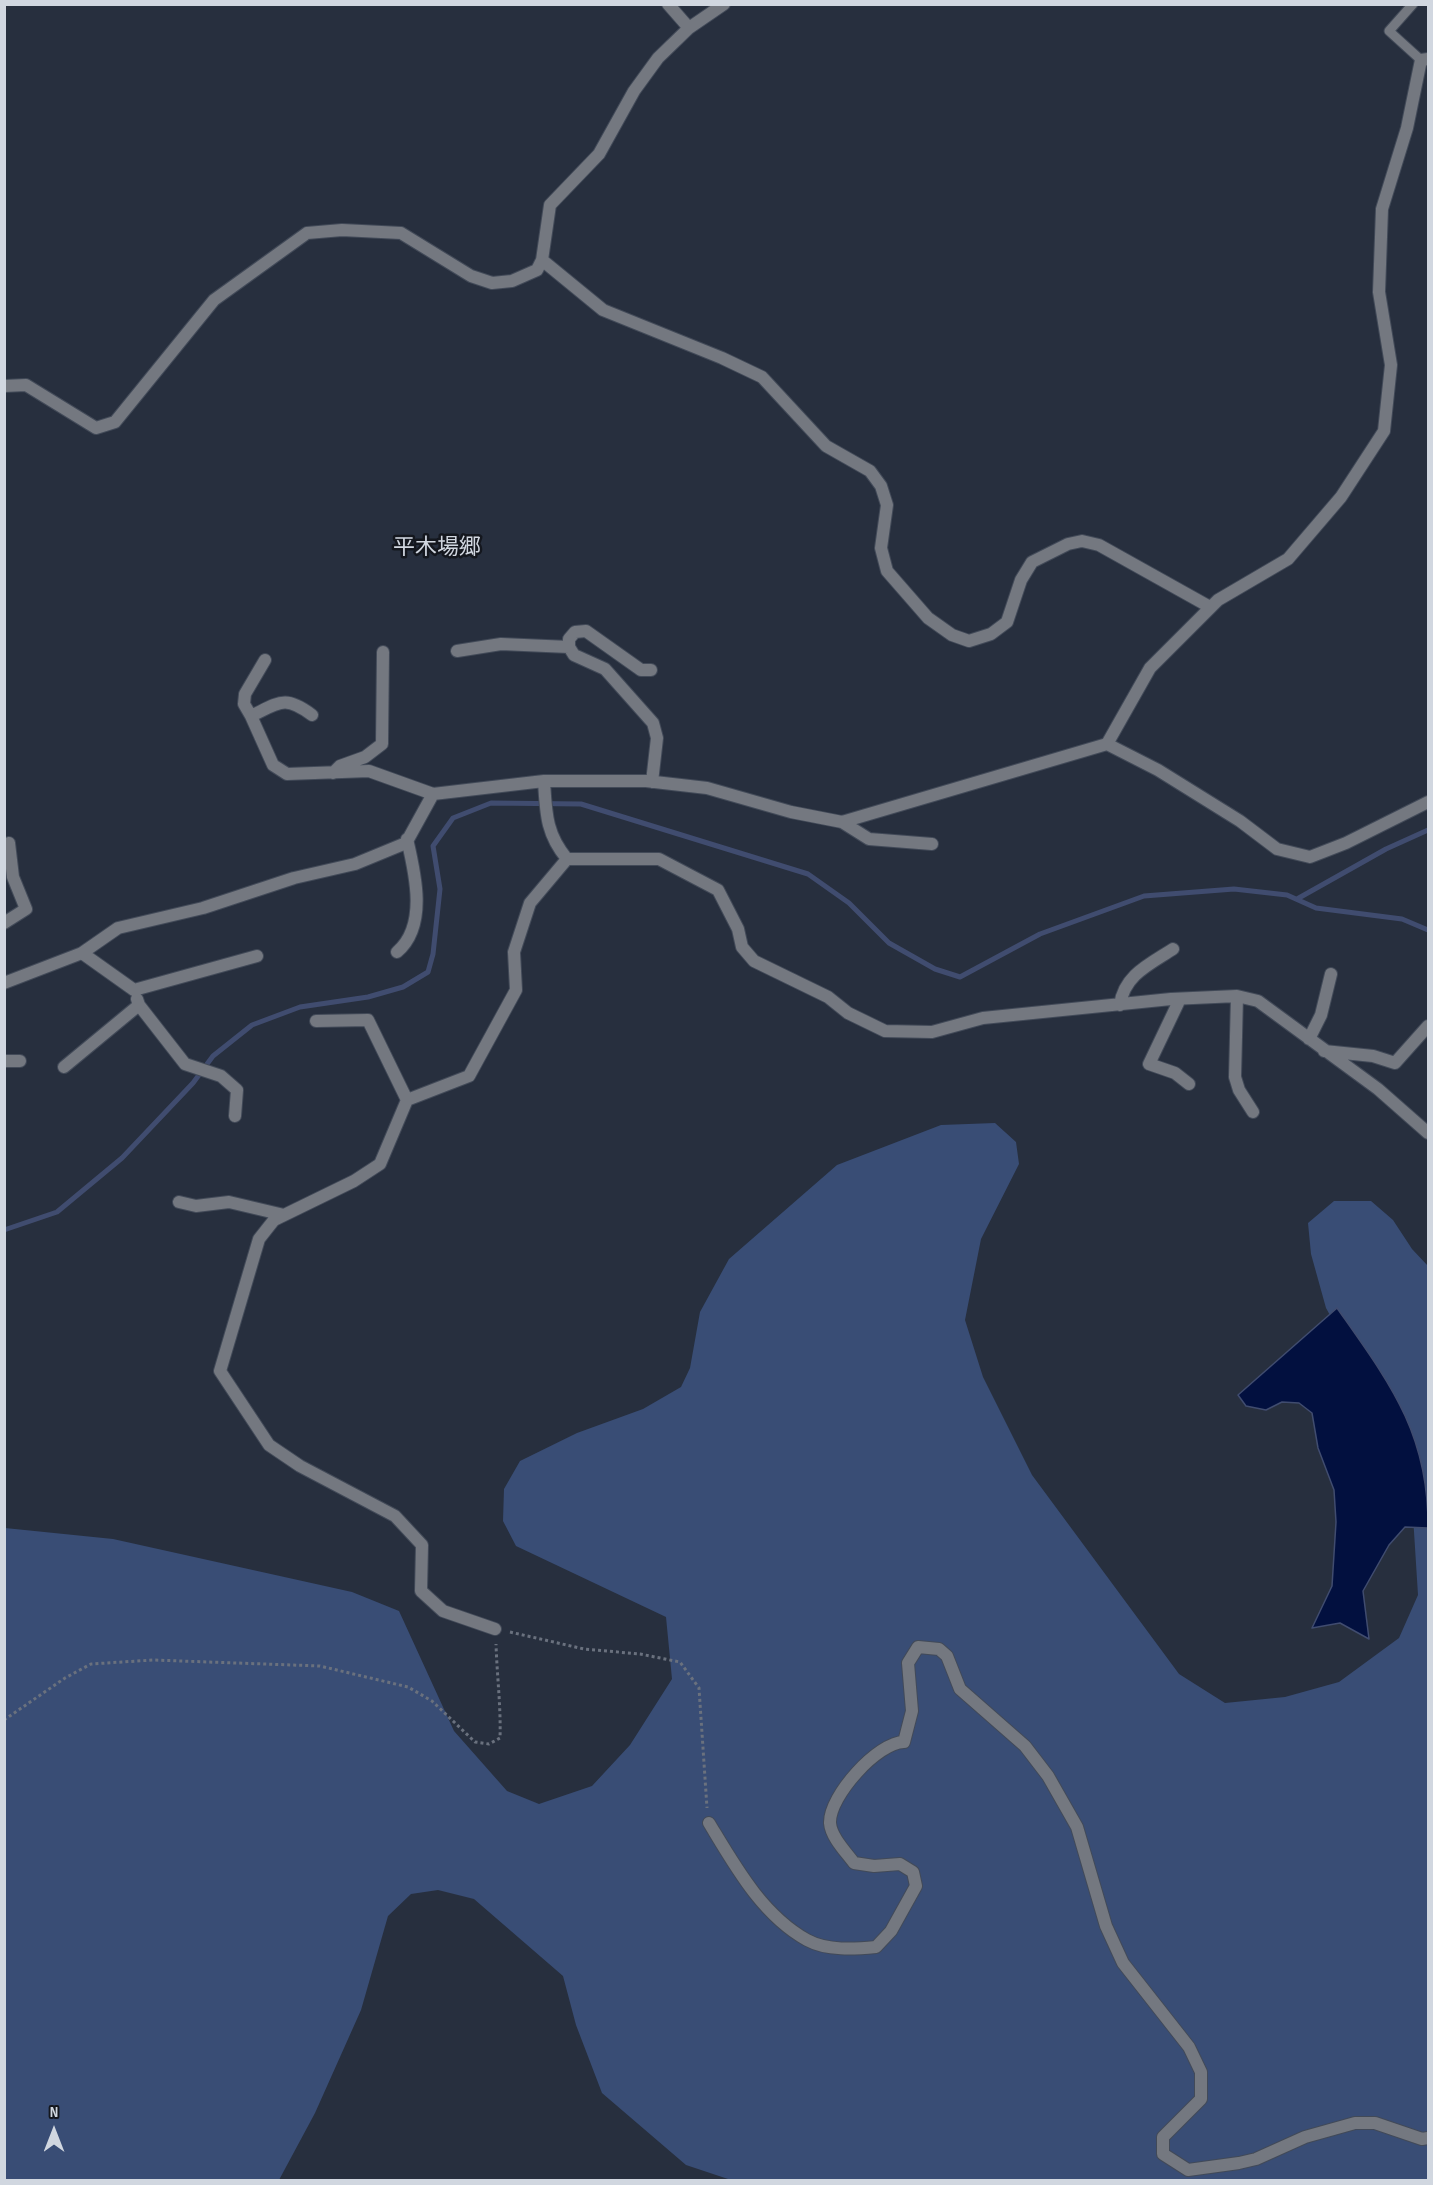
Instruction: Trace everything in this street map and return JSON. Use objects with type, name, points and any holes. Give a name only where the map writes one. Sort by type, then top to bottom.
[{"type":"street","points":[[668,4],[689,28]]},
{"type":"street","points":[[4,386],[26,385],[96,428],[115,422],[214,300],[307,233],[342,230],[401,233],[471,276],[492,283],[512,281],[537,270],[542,260],[550,205],[599,154],[634,90],[658,58],[689,28],[724,4]]},
{"type":"street","points":[[842,822],[1107,744],[1150,668],[1218,600],[1288,560],[1341,497],[1384,430],[1391,365],[1379,292],[1382,209],[1425,59]]},
{"type":"street","points":[[542,260],[603,310],[722,358],[762,377],[826,446],[870,471],[881,486],[887,505],[881,548],[887,571],[928,618],[952,635],[969,641],[991,634],[1007,622],[1021,580],[1032,562],[1068,544],[1082,541],[1099,545],[1210,608]]},
{"type":"street","points":[[651,670],[641,670],[586,631],[574,632],[569,639],[569,647],[574,655],[605,669],[653,723],[657,738],[652,782]]},
{"type":"street","points":[[457,651],[501,644],[569,647]]},
{"type":"street","points":[[332,774],[340,766],[365,758],[382,744],[383,652]]},
{"type":"street","points":[[265,660],[245,694],[244,704],[273,765],[287,774],[369,771],[433,794],[545,786],[652,782],[707,788],[791,812],[842,822],[869,839],[932,844]]},
{"type":"street","points":[[251,716],[283,701],[296,703],[312,715]]},
{"type":"street","points":[[1107,744],[1167,776],[1240,821],[1277,849],[1310,857],[1346,843],[1428,802]]},
{"type":"street","points":[[545,786],[547,817],[553,842],[567,859]]},
{"type":"street","points":[[4,983],[82,953],[118,928],[203,908],[294,878],[355,864],[405,843],[433,794]]},
{"type":"street","points":[[397,952],[406,944],[413,930],[415,911],[417,880],[407,839]]},
{"type":"street","points":[[4,923],[26,909],[13,877],[9,843]]},
{"type":"street","points":[[495,1629],[443,1611],[421,1591],[422,1545],[395,1516],[300,1466],[269,1445],[220,1371],[259,1239],[274,1220],[354,1181],[380,1164],[407,1100],[469,1076],[516,990],[514,952],[530,903],[567,859],[659,859],[718,890],[738,929],[742,947],[754,961],[828,997],[848,1013],[885,1031],[932,1032],[983,1018],[1180,999],[1237,996],[1258,1001],[1378,1089],[1428,1133]]},
{"type":"street","points":[[1120,1005],[1122,991],[1140,969],[1173,949]]},
{"type":"street","points":[[82,953],[134,990],[139,1005],[185,1065],[215,1074],[237,1090],[236,1116]]},
{"type":"street","points":[[134,990],[257,956]]},
{"type":"street","points":[[1309,1039],[1321,1015],[1331,975]]},
{"type":"street","points":[[1237,996],[1235,1077],[1239,1090],[1253,1112]]},
{"type":"street","points":[[1180,999],[1149,1064],[1175,1073],[1189,1084]]},
{"type":"street","points":[[64,1067],[139,1005]]},
{"type":"street","points":[[316,1021],[368,1020],[407,1100]]},
{"type":"street","points":[[1323,1050],[1373,1056],[1395,1063],[1428,1026]]},
{"type":"street","points":[[4,1061],[20,1061]]},
{"type":"street","points":[[179,1202],[196,1206],[229,1202],[284,1215]]},
{"type":"street","points":[[710,1823],[745,1882],[775,1914],[808,1941],[850,1949],[876,1947],[891,1931],[916,1886],[913,1872],[900,1864],[874,1866],[854,1863],[838,1842],[830,1824],[834,1807],[858,1769],[892,1742],[904,1742],[912,1711],[908,1663],[918,1647],[939,1649],[948,1656],[960,1689],[1025,1746],[1047,1776],[1077,1827],[1106,1926],[1124,1963],[1189,2047],[1201,2072],[1201,2099],[1163,2137],[1163,2154],[1188,2170],[1239,2163],[1256,2159],[1305,2137],[1354,2123],[1375,2123],[1422,2139],[1428,2138]]},
{"type":"lane","points":[[1413,4],[1389,31],[1425,59]]},
{"type":"path","points":[[4,1720],[65,1678],[91,1664],[153,1660],[320,1666],[408,1687],[432,1701],[475,1742],[489,1744],[500,1738],[501,1699],[498,1687],[495,1629],[584,1649],[640,1654],[681,1662],[699,1688],[705,1792],[710,1823]]},
{"type":"shaded area","points":[[995,1123],[1016,1142],[1019,1164],[981,1239],[965,1320],[983,1377],[1032,1475],[1179,1674],[1225,1703],[1285,1697],[1339,1682],[1399,1638],[1418,1595],[1413,1516],[1357,1364],[1326,1308],[1311,1254],[1308,1223],[1334,1201],[1371,1201],[1393,1220],[1412,1249],[1428,1266],[1428,2180],[731,2180],[686,2165],[602,2093],[576,2025],[563,1976],[474,1899],[438,1890],[411,1894],[388,1916],[361,2010],[315,2113],[279,2180],[5,2180],[5,1528],[113,1539],[352,1592],[399,1611],[454,1731],[507,1791],[539,1804],[592,1786],[630,1745],[672,1679],[666,1617],[516,1546],[503,1521],[504,1489],[520,1461],[577,1433],[643,1409],[681,1387],[690,1368],[700,1312],[729,1259],[837,1165],[941,1125]]},
{"type":"shaded area","points":[[1337,1308],[1389,1385],[1402,1410],[1422,1464],[1427,1494],[1428,1528],[1405,1527],[1389,1545],[1363,1591],[1369,1639],[1340,1623],[1312,1628],[1332,1586],[1336,1522],[1334,1490],[1318,1448],[1312,1413],[1299,1403],[1282,1402],[1266,1410],[1246,1406],[1238,1395]]},
{"type":"waterway","points":[[4,1230],[57,1212],[122,1158],[193,1083],[213,1056],[252,1025],[300,1007],[368,997],[403,987],[428,972],[433,954],[440,889],[433,846],[453,818],[491,803],[581,804],[808,874],[849,903],[889,943],[935,969],[960,977],[1040,934],[1144,896],[1234,889],[1287,895],[1316,908],[1402,919],[1428,930]]},
{"type":"waterway","points":[[1297,899],[1386,849],[1428,830]]},
{"type":"district","name":"平木場郷","points":[[437,548]]}]
